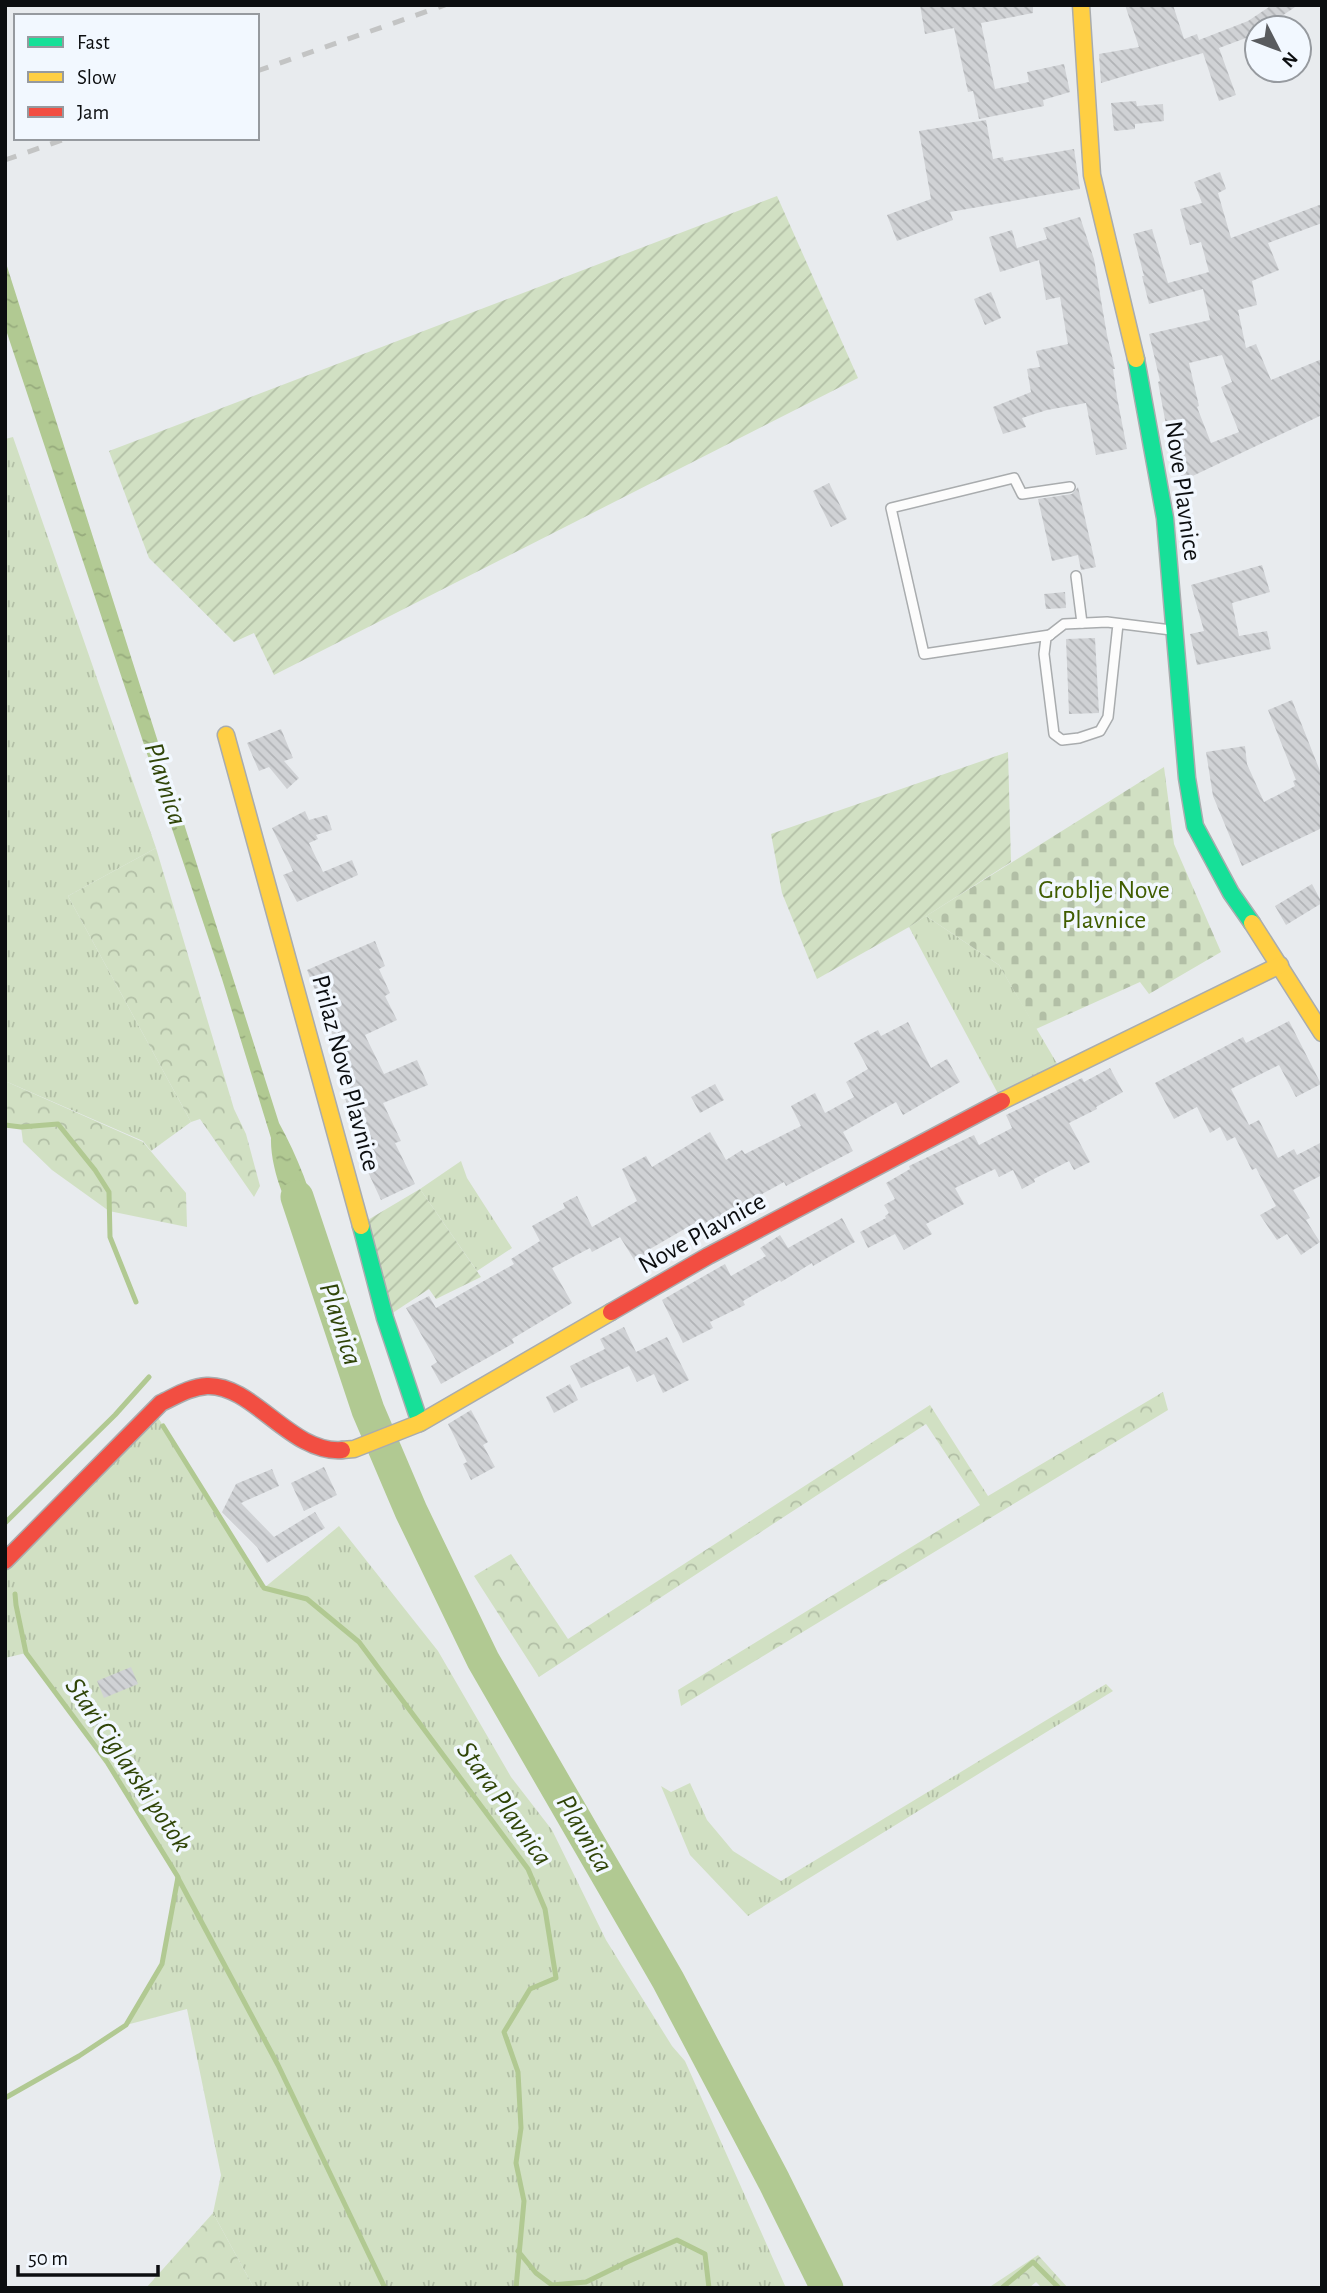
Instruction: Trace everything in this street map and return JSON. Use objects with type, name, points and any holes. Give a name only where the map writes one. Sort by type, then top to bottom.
[{"type":"street","name":"Nove Plavnice","points":[[1081,5],[1092,174],[1141,378],[1165,518],[1187,778],[1195,825],[1231,892],[1322,1033]]},
{"type":"street","name":"Prilaz Nove Plavnice","points":[[226,735],[343,1155],[385,1318],[420,1423]]},
{"type":"street","name":"Nove Plavnice","points":[[5,1561],[162,1403],[189,1389],[208,1386],[228,1389],[312,1446],[331,1451],[354,1449],[403,1430],[420,1423],[733,1243],[991,1106],[1280,965]]},
{"type":"lane","points":[[1050,635],[924,654],[891,508],[1014,478],[1022,494],[1070,487]]},
{"type":"lane","points":[[1076,576],[1082,623]]},
{"type":"lane","points":[[1118,624],[1108,717],[1100,731],[1062,740],[1054,734],[1044,654],[1046,638],[1063,624],[1118,624],[1176,631]]},
{"type":"green space","points":[[777,196],[858,378],[274,675],[254,633],[234,642],[149,558],[109,451]]},
{"type":"green space","points":[[13,437],[156,848],[68,896],[191,1122],[151,1151],[143,1141],[5,1081],[5,439]]},
{"type":"green space","points":[[1008,752],[1011,862],[909,927],[817,979],[782,893],[771,834]]},
{"type":"green space","name":"Groblje Nove Plavnice","points":[[1164,767],[1174,844],[1221,952],[1149,994],[1140,982],[1036,1029],[999,965],[926,916]]},
{"type":"green space","points":[[156,848],[234,1109],[246,1134],[260,1186],[254,1197],[200,1119],[191,1122],[68,896]]},
{"type":"green space","points":[[926,916],[999,965],[1062,1072],[1002,1101],[909,927]]},
{"type":"green space","points":[[5,1081],[143,1142],[186,1193],[187,1227],[109,1211],[52,1170],[23,1142],[21,1127],[5,1125]]},
{"type":"green space","points":[[461,1161],[467,1178],[512,1248],[477,1271],[420,1189]]},
{"type":"green space","points":[[420,1189],[481,1277],[436,1299],[429,1289],[385,1318],[361,1224]]},
{"type":"green space","points":[[1163,1392],[1168,1410],[681,1706],[678,1690],[980,1505],[926,1424],[539,1677],[474,1576],[511,1554],[568,1639],[930,1405],[988,1496]]},
{"type":"green space","points":[[154,1411],[264,1588],[339,1526],[438,1651],[511,1777],[552,1830],[606,1940],[672,2046],[685,2061],[786,2288],[254,2288],[213,2213],[221,2175],[187,2009],[126,2025],[162,1964],[178,1877],[107,1762],[26,1653],[5,1658],[5,1561]]},
{"type":"green space","points":[[1106,1684],[1113,1691],[748,1916],[690,1855],[661,1786],[671,1792],[690,1783],[707,1820],[733,1851],[781,1881]]},
{"type":"green space","points":[[213,2213],[254,2288],[146,2288]]},
{"type":"green space","points":[[1038,2255],[1068,2288],[1042,2288],[1036,2282],[1029,2288],[988,2288]]},
{"type":"water","points":[[5,260],[279,1123],[308,1189],[319,1231],[311,1239],[295,1219],[277,1178],[271,1138],[222,979],[5,327]]},
{"type":"building","points":[[920,5],[1033,5],[1033,13],[981,23],[995,89],[1029,82],[1027,72],[1064,64],[1070,92],[1043,100],[1044,106],[979,119],[973,91],[968,92],[954,28],[925,34]]},
{"type":"building","points":[[1125,5],[1173,5],[1184,39],[1197,34],[1199,40],[1243,23],[1243,39],[1219,48],[1236,95],[1219,101],[1203,53],[1101,83],[1099,54],[1139,47]]},
{"type":"building","points":[[1272,5],[1298,5],[1285,14],[1258,14]]},
{"type":"building","points":[[1136,101],[1137,106],[1163,104],[1164,121],[1135,124],[1135,129],[1114,131],[1111,103]]},
{"type":"building","points":[[986,120],[993,159],[1003,157],[1004,161],[1074,149],[1080,189],[950,212],[953,220],[897,241],[887,215],[931,199],[919,131]]},
{"type":"building","points":[[1220,172],[1226,189],[1218,193],[1231,238],[1322,204],[1322,223],[1268,243],[1279,270],[1252,281],[1257,305],[1238,310],[1246,348],[1256,344],[1271,380],[1322,359],[1322,415],[1182,481],[1170,424],[1166,425],[1158,382],[1160,381],[1149,334],[1210,320],[1203,289],[1149,304],[1133,234],[1152,229],[1168,283],[1209,272],[1201,242],[1190,245],[1180,209],[1202,203],[1194,182]],"holes":[[[1222,355],[1232,382],[1221,387],[1239,432],[1211,443],[1197,407],[1199,406],[1189,363]]]},
{"type":"building","points":[[1080,217],[1094,259],[1127,449],[1096,455],[1086,403],[1022,418],[1026,427],[1003,434],[993,407],[1031,392],[1027,369],[1040,367],[1036,351],[1068,344],[1060,297],[1046,300],[1039,260],[1000,272],[989,237],[1012,230],[1017,248],[1047,239],[1043,228]]},
{"type":"building","points":[[991,292],[1001,318],[985,325],[974,299]]},
{"type":"building","points":[[829,483],[847,519],[831,527],[813,491]]},
{"type":"building","points":[[1078,487],[1096,567],[1081,570],[1078,555],[1052,561],[1038,499],[1072,494]]},
{"type":"building","points":[[1262,565],[1270,592],[1232,603],[1239,636],[1267,631],[1271,649],[1197,665],[1190,634],[1204,631],[1191,585]]},
{"type":"building","points":[[1065,592],[1066,608],[1046,609],[1044,594]]},
{"type":"building","points":[[1095,638],[1099,713],[1069,714],[1066,639]]},
{"type":"building","points":[[1292,700],[1322,776],[1322,828],[1242,866],[1213,796],[1206,752],[1245,746],[1247,764],[1264,802],[1295,786],[1293,781],[1296,780],[1268,710]]},
{"type":"building","points":[[281,729],[293,758],[284,761],[299,778],[287,789],[269,767],[259,771],[247,743]]},
{"type":"building","points":[[305,811],[309,820],[327,815],[332,830],[316,835],[318,839],[309,843],[323,872],[352,860],[358,875],[297,902],[283,875],[293,871],[272,828]]},
{"type":"building","points":[[1312,884],[1322,903],[1286,925],[1275,906]]},
{"type":"building","points":[[375,941],[385,966],[379,969],[390,993],[385,996],[397,1020],[365,1035],[384,1074],[417,1060],[428,1085],[383,1103],[401,1141],[395,1143],[415,1184],[381,1200],[368,1172],[374,1170],[354,1129],[357,1128],[342,1091],[350,1088],[331,1047],[337,1044],[319,1006],[321,1005],[307,970]]},
{"type":"building","points":[[1289,1021],[1321,1084],[1296,1097],[1279,1065],[1231,1089],[1249,1125],[1259,1120],[1278,1158],[1294,1149],[1297,1155],[1322,1142],[1322,1175],[1293,1190],[1310,1218],[1306,1220],[1320,1242],[1301,1255],[1287,1234],[1277,1240],[1260,1215],[1276,1206],[1256,1168],[1252,1170],[1235,1137],[1227,1141],[1220,1127],[1210,1133],[1197,1107],[1174,1119],[1155,1083],[1243,1037],[1246,1043]]},
{"type":"building","points":[[908,1022],[931,1068],[947,1059],[960,1082],[903,1115],[896,1102],[843,1132],[853,1151],[786,1186],[784,1182],[753,1199],[752,1197],[704,1226],[700,1220],[650,1249],[651,1251],[635,1261],[620,1237],[592,1252],[590,1248],[552,1268],[572,1303],[512,1339],[514,1343],[441,1384],[431,1366],[437,1362],[406,1308],[429,1296],[436,1308],[514,1264],[511,1259],[540,1241],[532,1226],[565,1208],[563,1203],[577,1196],[592,1227],[637,1201],[622,1169],[646,1156],[652,1167],[710,1132],[726,1160],[742,1150],[745,1154],[801,1126],[791,1106],[815,1093],[825,1113],[854,1097],[846,1082],[868,1069],[854,1043],[878,1030],[881,1036]]},
{"type":"building","points":[[1110,1068],[1123,1092],[1069,1123],[1090,1162],[1074,1170],[1069,1161],[1034,1179],[1035,1182],[1022,1189],[1013,1170],[999,1177],[995,1169],[955,1188],[964,1204],[926,1224],[932,1234],[904,1250],[895,1234],[868,1248],[860,1232],[886,1218],[889,1213],[884,1205],[895,1199],[886,1183],[910,1169],[909,1166],[974,1135],[979,1145],[1012,1128],[1006,1115],[1082,1078],[1084,1082]]},
{"type":"building","points":[[715,1084],[724,1100],[700,1113],[691,1097]]},
{"type":"building","points":[[842,1218],[855,1242],[743,1301],[745,1305],[710,1322],[713,1328],[683,1343],[662,1300],[725,1264],[731,1276],[766,1256],[760,1248],[780,1235],[788,1248]]},
{"type":"building","points":[[624,1327],[636,1352],[667,1337],[689,1380],[663,1393],[654,1374],[637,1382],[629,1366],[581,1388],[570,1366],[605,1349],[600,1339]]},
{"type":"building","points":[[570,1384],[578,1400],[554,1413],[546,1397]]},
{"type":"building","points":[[471,1410],[488,1442],[483,1445],[495,1467],[471,1480],[463,1464],[467,1462],[448,1424]]},
{"type":"building","points":[[324,1467],[337,1495],[304,1511],[291,1483]]},
{"type":"building","points":[[272,1469],[279,1486],[241,1503],[274,1537],[315,1512],[325,1528],[267,1563],[257,1547],[222,1512],[236,1484]]},
{"type":"building","points":[[131,1667],[138,1684],[104,1698],[97,1681]]},
{"type":"waterway","name":"Stara Plavnica","points":[[5,1125],[21,1127],[58,1124],[95,1170],[109,1192],[110,1237],[136,1302]]},
{"type":"waterway","name":"Plavnica","points":[[297,1197],[368,1410],[411,1511],[483,1660],[668,1980],[827,2288]]},
{"type":"waterway","points":[[5,1523],[115,1415],[149,1377]]},
{"type":"waterway","name":"Stara Plavnica","points":[[163,1426],[264,1588],[307,1599],[359,1642],[528,1869],[545,1909],[556,1978],[530,1989],[504,2032],[518,2072],[521,2128],[516,2163],[524,2201],[516,2288]]},
{"type":"waterway","name":"Stari Ciglarski potok","points":[[5,2098],[79,2056],[126,2025],[162,1964],[178,1877],[107,1762],[26,1653],[15,1594]]},
{"type":"waterway","points":[[178,1878],[278,2065],[385,2288]]},
{"type":"waterway","name":"Stara Plavnica","points":[[518,2251],[536,2273],[552,2285],[586,2282],[677,2240],[705,2254],[709,2288]]},
{"type":"waterway","points":[[1002,2288],[1033,2262],[1059,2288]]},
{"type":"railway","points":[[259,70],[445,5]]},
{"type":"railway","points":[[5,160],[62,140]]},
{"type":"traffic: fast","points":[[1136,359],[1165,518],[1187,778],[1195,826],[1231,893],[1252,923]]},
{"type":"traffic: fast","points":[[361,1226],[385,1318],[420,1423]]},
{"type":"traffic: slow","points":[[1081,5],[1092,175],[1136,359]]},
{"type":"traffic: slow","points":[[226,735],[361,1226]]},
{"type":"traffic: slow","points":[[1252,923],[1322,1033]]},
{"type":"traffic: slow","points":[[1002,1101],[1280,965]]},
{"type":"traffic: slow","points":[[342,1450],[354,1449],[420,1423],[611,1312]]},
{"type":"traffic: jam","points":[[611,1312],[708,1256],[1002,1101]]},
{"type":"traffic: jam","points":[[5,1561],[161,1403],[189,1390],[207,1386],[224,1388],[256,1406],[306,1441],[323,1448],[342,1450]]}]
